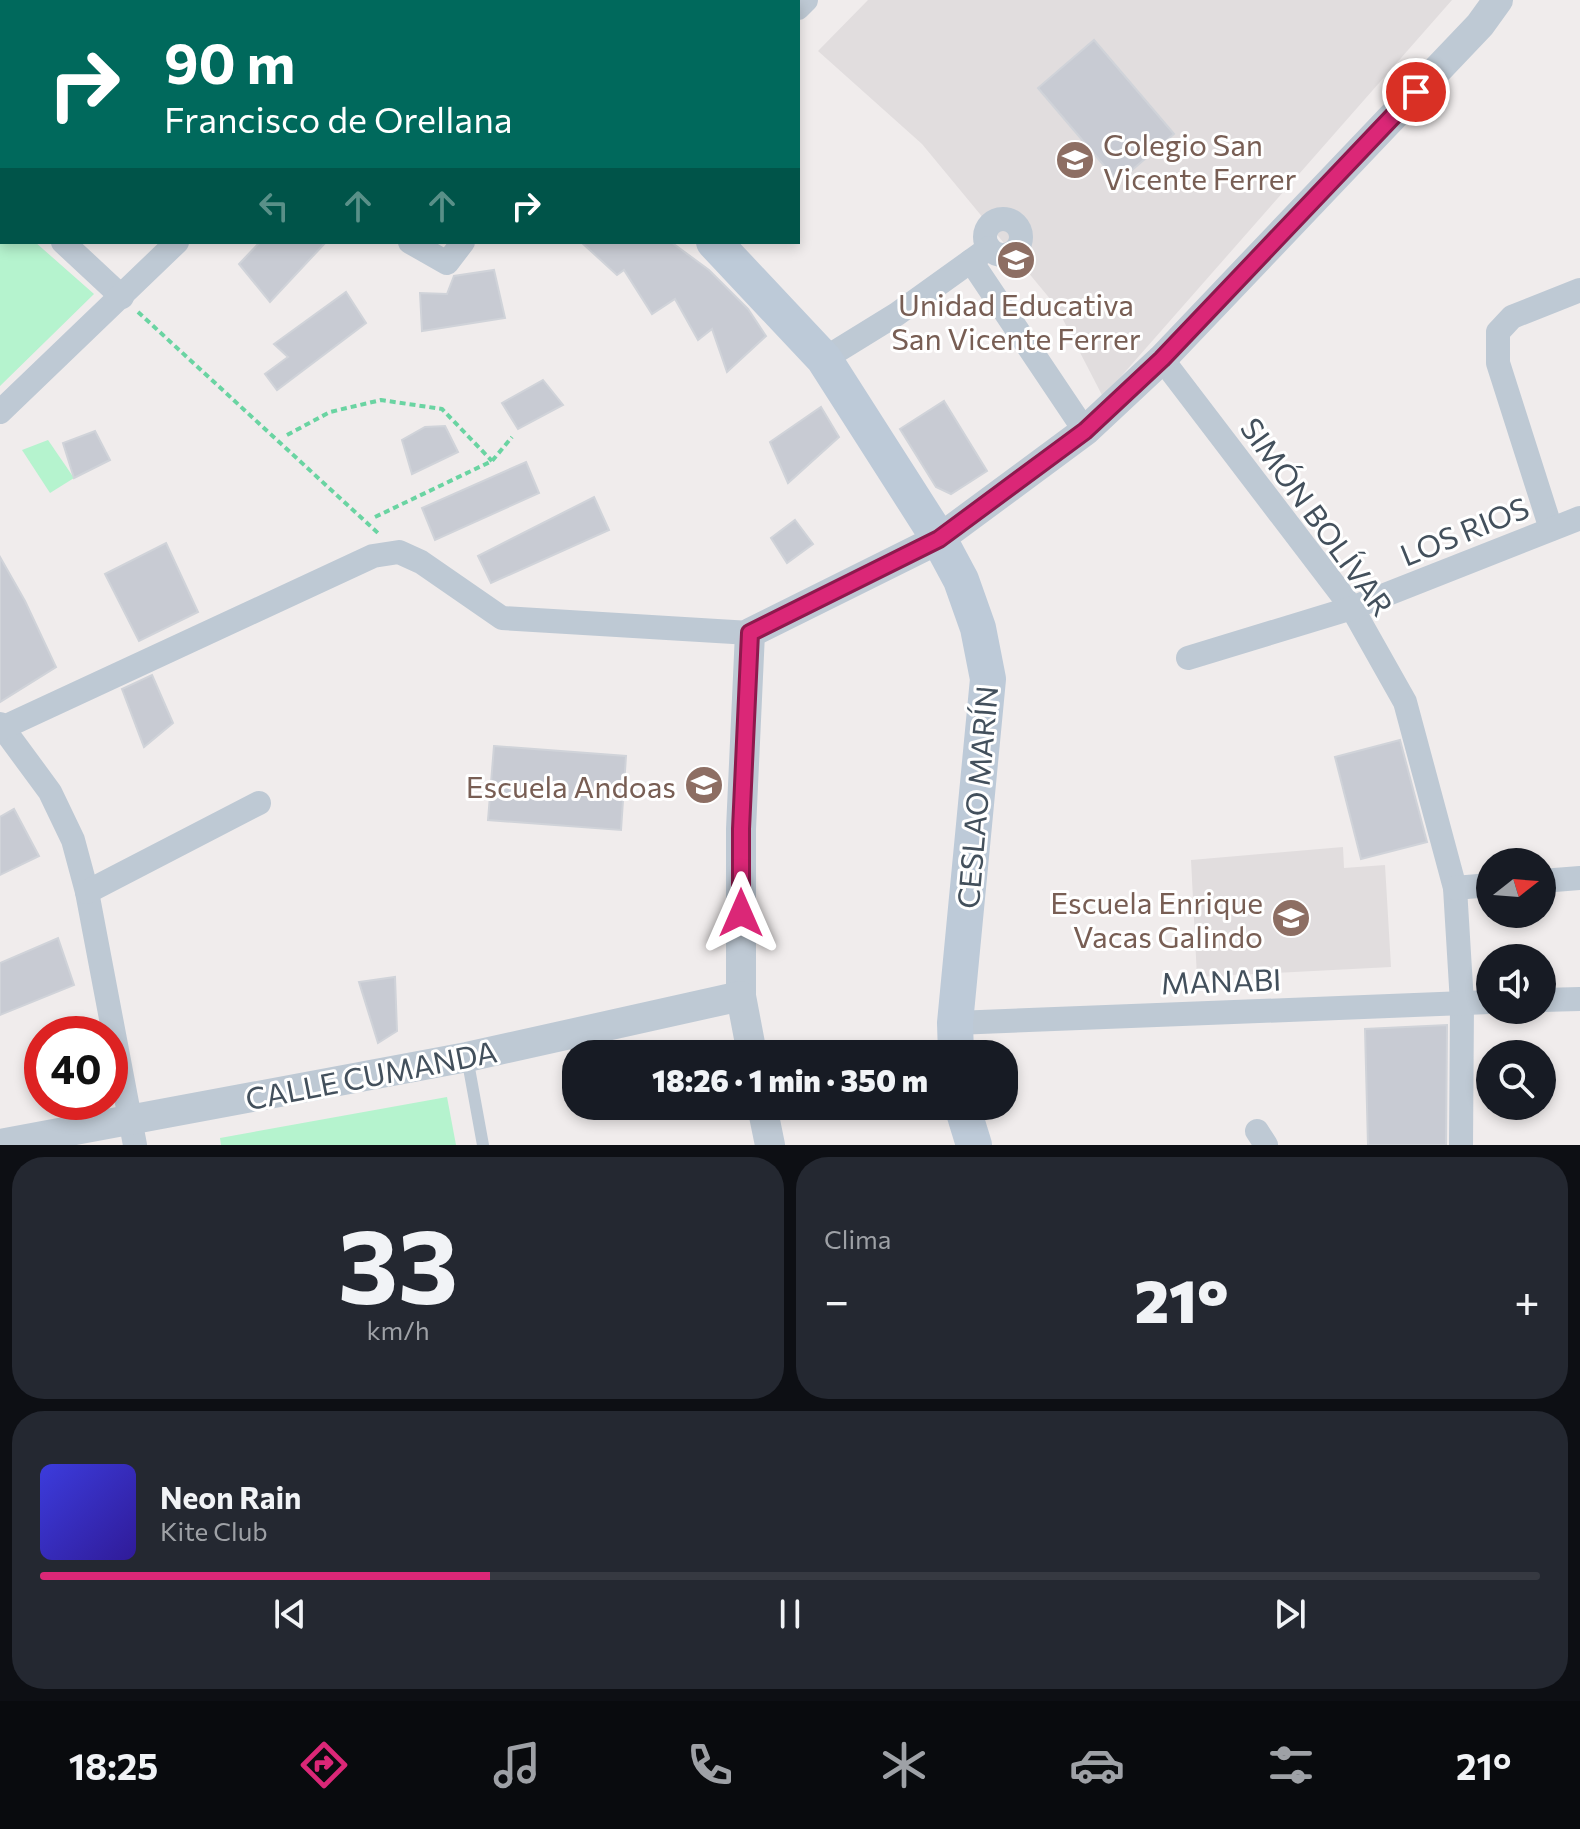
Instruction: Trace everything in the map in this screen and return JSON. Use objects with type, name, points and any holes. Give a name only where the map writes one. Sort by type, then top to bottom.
[{"type":"main road","name":"CESLAO MARÍN","points":[[716,244],[824,359],[939,539],[961,580],[978,628],[988,679],[956,1038]]},
{"type":"main road","points":[[966,1120],[974,1145]]},
{"type":"street","points":[[133,1132],[87,892],[73,840],[50,792],[1,727],[373,556],[399,552],[421,562],[502,618],[750,633],[939,539],[1085,431],[1162,359],[1469,36],[1498,0]]},
{"type":"street","points":[[65,244],[122,297]]},
{"type":"street","points":[[0,412],[175,244]]},
{"type":"street","points":[[414,244],[447,263],[461,244]]},
{"type":"street","points":[[824,359],[897,314],[980,254],[1085,431]]},
{"type":"street","points":[[1551,529],[1498,363],[1498,332],[1512,317],[1580,290]]},
{"type":"street","name":"SIMÓN BOLÍVAR","points":[[1162,359],[1352,608],[1405,702],[1455,888],[1462,1003],[1461,1145]]},
{"type":"street","name":"LOS RIOS","points":[[1188,658],[1352,608],[1580,518]]},
{"type":"street","points":[[749,1040],[741,996],[741,829],[750,633]]},
{"type":"street","points":[[87,892],[259,803]]},
{"type":"street","points":[[1556,880],[1580,878]]},
{"type":"street","points":[[1455,888],[1476,886]]},
{"type":"street","name":"CALLE CUMANDA","points":[[0,1144],[133,1132],[741,996]]},
{"type":"street","points":[[1556,1000],[1580,999]]},
{"type":"street","name":"MANABI","points":[[956,1038],[1476,1002]]},
{"type":"street","points":[[765,1120],[770,1145]]},
{"type":"lane","points":[[467,1057],[483,1145]]},
{"type":"path","points":[[122,297],[399,552]]},
{"type":"path","points":[[287,435],[330,412],[381,400],[442,409],[492,461]]},
{"type":"path","points":[[375,517],[492,461],[512,437]]},
{"type":"shaded area","points":[[868,0],[1452,0],[1103,397],[1056,306],[922,144],[818,51]]},
{"type":"shaded area","name":"Escuela Enrique Vacas Galindo","points":[[1343,847],[1344,868],[1385,865],[1391,967],[1197,977],[1191,860]]},
{"type":"green space","points":[[0,244],[37,244],[94,294],[0,386]]},
{"type":"green space","points":[[48,440],[74,478],[50,493],[22,450]]},
{"type":"green space","points":[[447,1097],[456,1145],[221,1145],[220,1138]]},
{"type":"building","points":[[1094,40],[1174,134],[1118,182],[1038,88]]},
{"type":"building","points":[[258,244],[324,244],[270,302],[239,264]]},
{"type":"building","points":[[583,244],[674,244],[709,270],[748,309],[766,336],[727,372],[712,329],[698,340],[675,299],[652,314],[624,270],[617,275]]},
{"type":"building","points":[[494,270],[505,318],[422,331],[420,293],[447,294],[454,276]]},
{"type":"building","points":[[346,292],[366,323],[277,390],[265,374],[288,357],[274,344]]},
{"type":"building","points":[[543,380],[563,405],[518,429],[502,403]]},
{"type":"building","points":[[944,401],[987,471],[951,494],[936,487],[900,429]]},
{"type":"building","points":[[821,407],[839,437],[788,483],[770,442]]},
{"type":"building","points":[[445,426],[458,452],[412,474],[402,440],[425,427]]},
{"type":"building","points":[[95,431],[110,460],[74,478],[63,443]]},
{"type":"building","points":[[526,462],[539,493],[435,540],[422,508]]},
{"type":"building","points":[[594,497],[609,530],[491,583],[478,556]]},
{"type":"building","points":[[795,520],[813,544],[787,563],[771,538]]},
{"type":"building","points":[[166,543],[198,612],[139,641],[105,574]]},
{"type":"building","points":[[0,557],[56,667],[0,702]]},
{"type":"building","points":[[152,675],[173,723],[144,747],[122,689]]},
{"type":"building","points":[[1400,740],[1427,842],[1361,859],[1335,757]]},
{"type":"building","points":[[494,746],[626,756],[621,830],[488,820]]},
{"type":"building","points":[[14,809],[39,856],[0,875],[0,817]]},
{"type":"building","points":[[58,938],[74,985],[0,1015],[0,963]]},
{"type":"building","points":[[395,977],[397,1031],[378,1043],[359,982]]},
{"type":"building","points":[[1447,1025],[1446,1145],[1368,1145],[1365,1029]]},
{"type":"place","name":"Colegio San Vicente Ferrer","points":[[1075,160]]},
{"type":"place","name":"Unidad Educativa San Vicente Ferrer","points":[[1016,260]]},
{"type":"place","name":"Escuela Andoas","points":[[704,785]]},
{"type":"place","name":"Escuela Enrique Vacas Galindo","points":[[1291,918]]},
{"type":"route","points":[[741,913],[741,829],[750,633],[939,539],[1085,431],[1162,359],[1416,92]]}]
